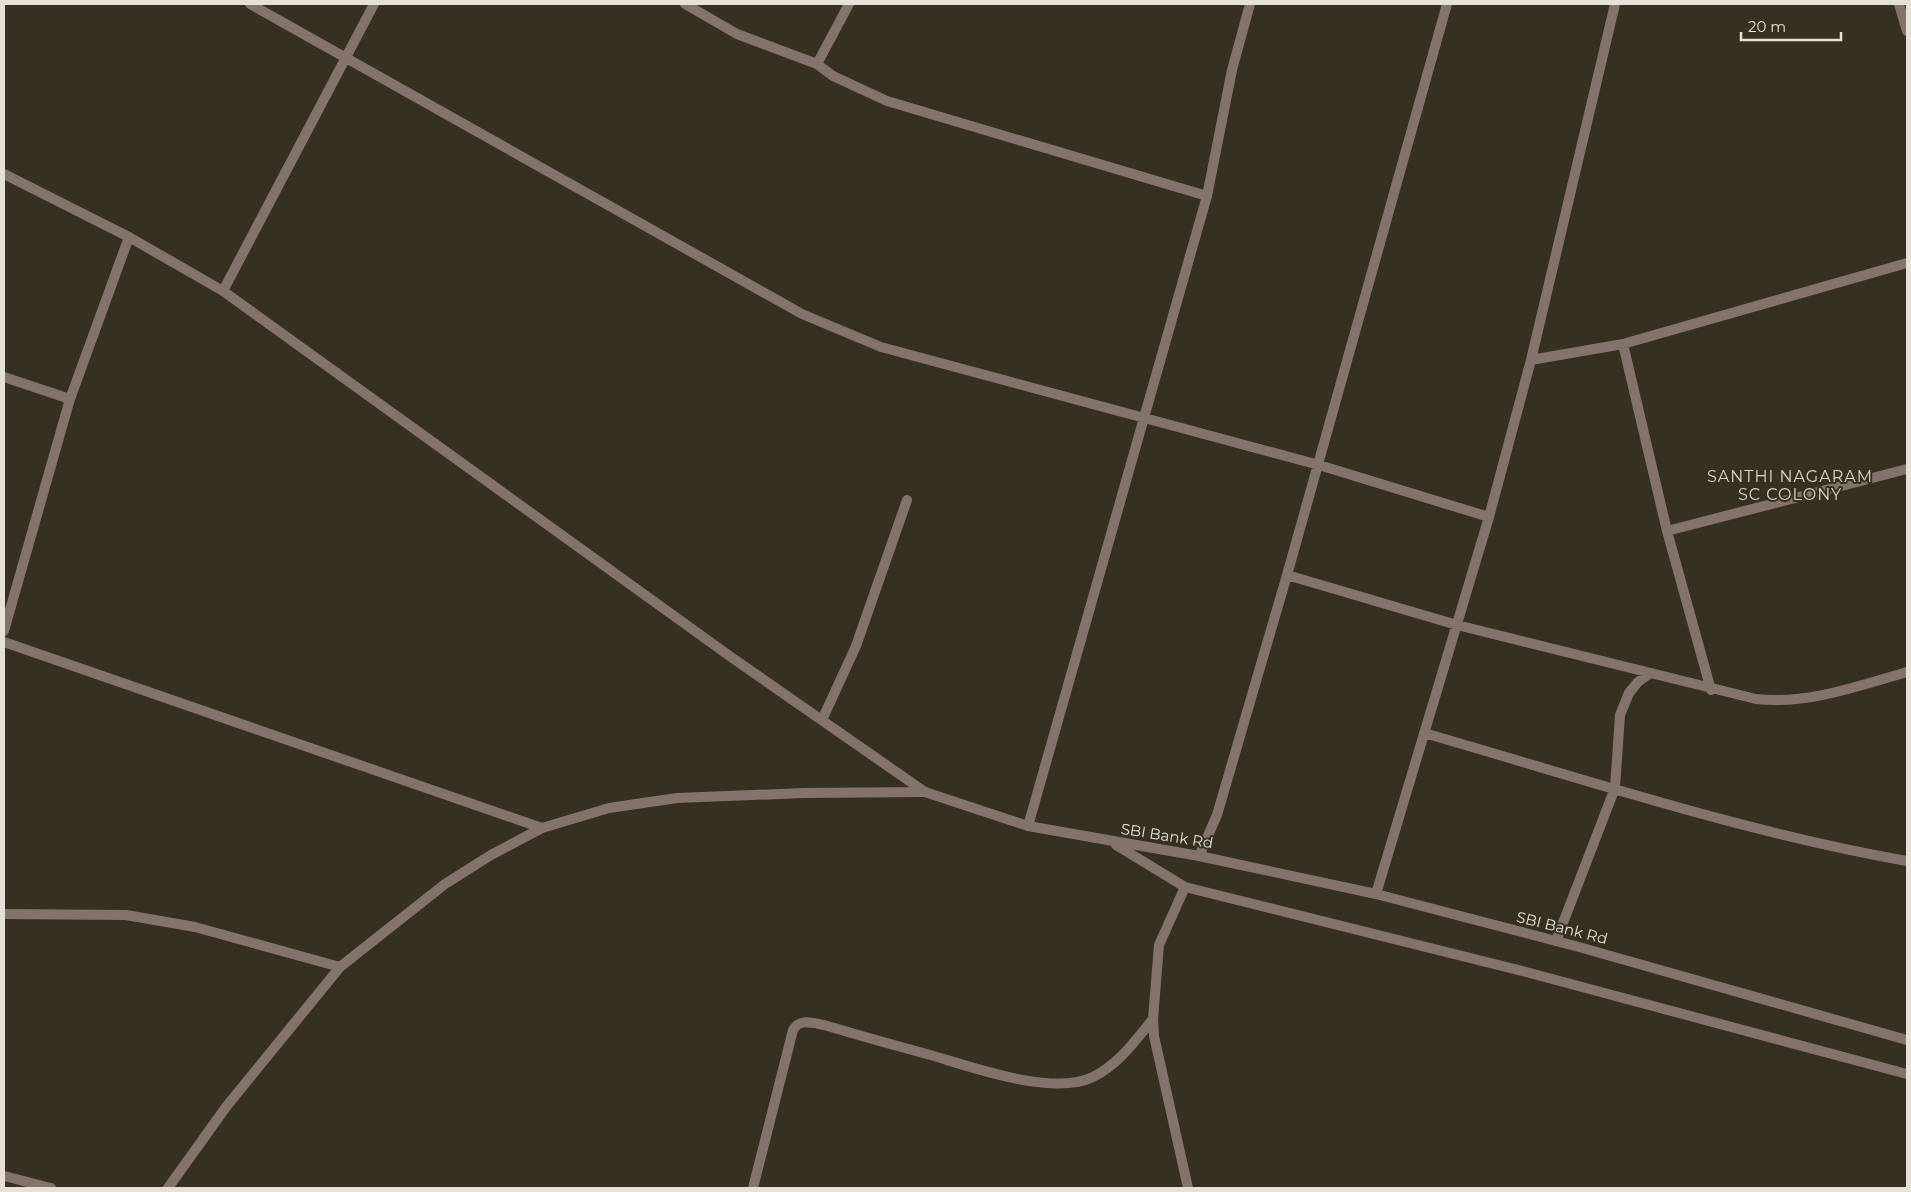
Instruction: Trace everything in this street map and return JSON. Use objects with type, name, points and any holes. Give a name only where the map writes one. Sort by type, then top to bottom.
[{"type":"street","points":[[250,4],[802,314],[881,348],[1146,416],[1489,516]]},
{"type":"street","points":[[223,291],[374,4]]},
{"type":"street","points":[[685,4],[737,34],[817,64],[833,76],[887,100],[1207,196]]},
{"type":"street","points":[[817,64],[849,4]]},
{"type":"street","points":[[1028,826],[1207,196],[1232,70],[1250,4]]},
{"type":"street","points":[[1200,856],[1218,815],[1319,465],[1447,4]]},
{"type":"street","points":[[1376,894],[1489,516],[1531,360],[1615,4]]},
{"type":"street","points":[[1899,4],[1907,31]]},
{"type":"street","points":[[4,174],[129,237],[223,291],[925,792],[1028,826],[1111,842]]},
{"type":"street","points":[[4,632],[70,399],[129,237]]},
{"type":"street","points":[[1531,360],[1623,344],[1907,263]]},
{"type":"street","points":[[1623,344],[1667,531],[1711,690]]},
{"type":"street","points":[[4,378],[70,399]]},
{"type":"street","points":[[1667,531],[1907,469]]},
{"type":"street","points":[[822,720],[856,646],[907,500]]},
{"type":"street","points":[[1287,574],[1457,625],[1711,690],[1756,699],[1793,700],[1850,688],[1907,672]]},
{"type":"street","points":[[4,642],[542,828]]},
{"type":"street","points":[[1556,941],[1615,788],[1620,715],[1629,693],[1638,682],[1649,674]]},
{"type":"street","points":[[1424,733],[1812,842],[1907,861]]},
{"type":"street","points":[[168,1188],[226,1107],[340,967],[445,884],[492,855],[542,828],[610,808],[677,798],[804,793],[925,792]]},
{"type":"street","name":"SBI Bank Rd","points":[[1111,842],[1200,856],[1376,894],[1556,941],[1907,1040]]},
{"type":"street","name":"SBI Bank Rd","points":[[1111,842],[1185,887],[1526,972],[1907,1074]]},
{"type":"street","points":[[1185,887],[1159,945],[1153,1019],[1154,1036],[1188,1188]]},
{"type":"street","points":[[4,914],[126,915],[195,927],[340,967]]},
{"type":"street","points":[[753,1188],[792,1030],[796,1025],[803,1022],[824,1025],[994,1073],[1026,1080],[1072,1083],[1093,1077],[1125,1054],[1153,1019]]},
{"type":"street","points":[[4,1176],[51,1188]]},
{"type":"district","name":"SANTHI NAGARAM SC COLONY","points":[[1790,485]]}]
